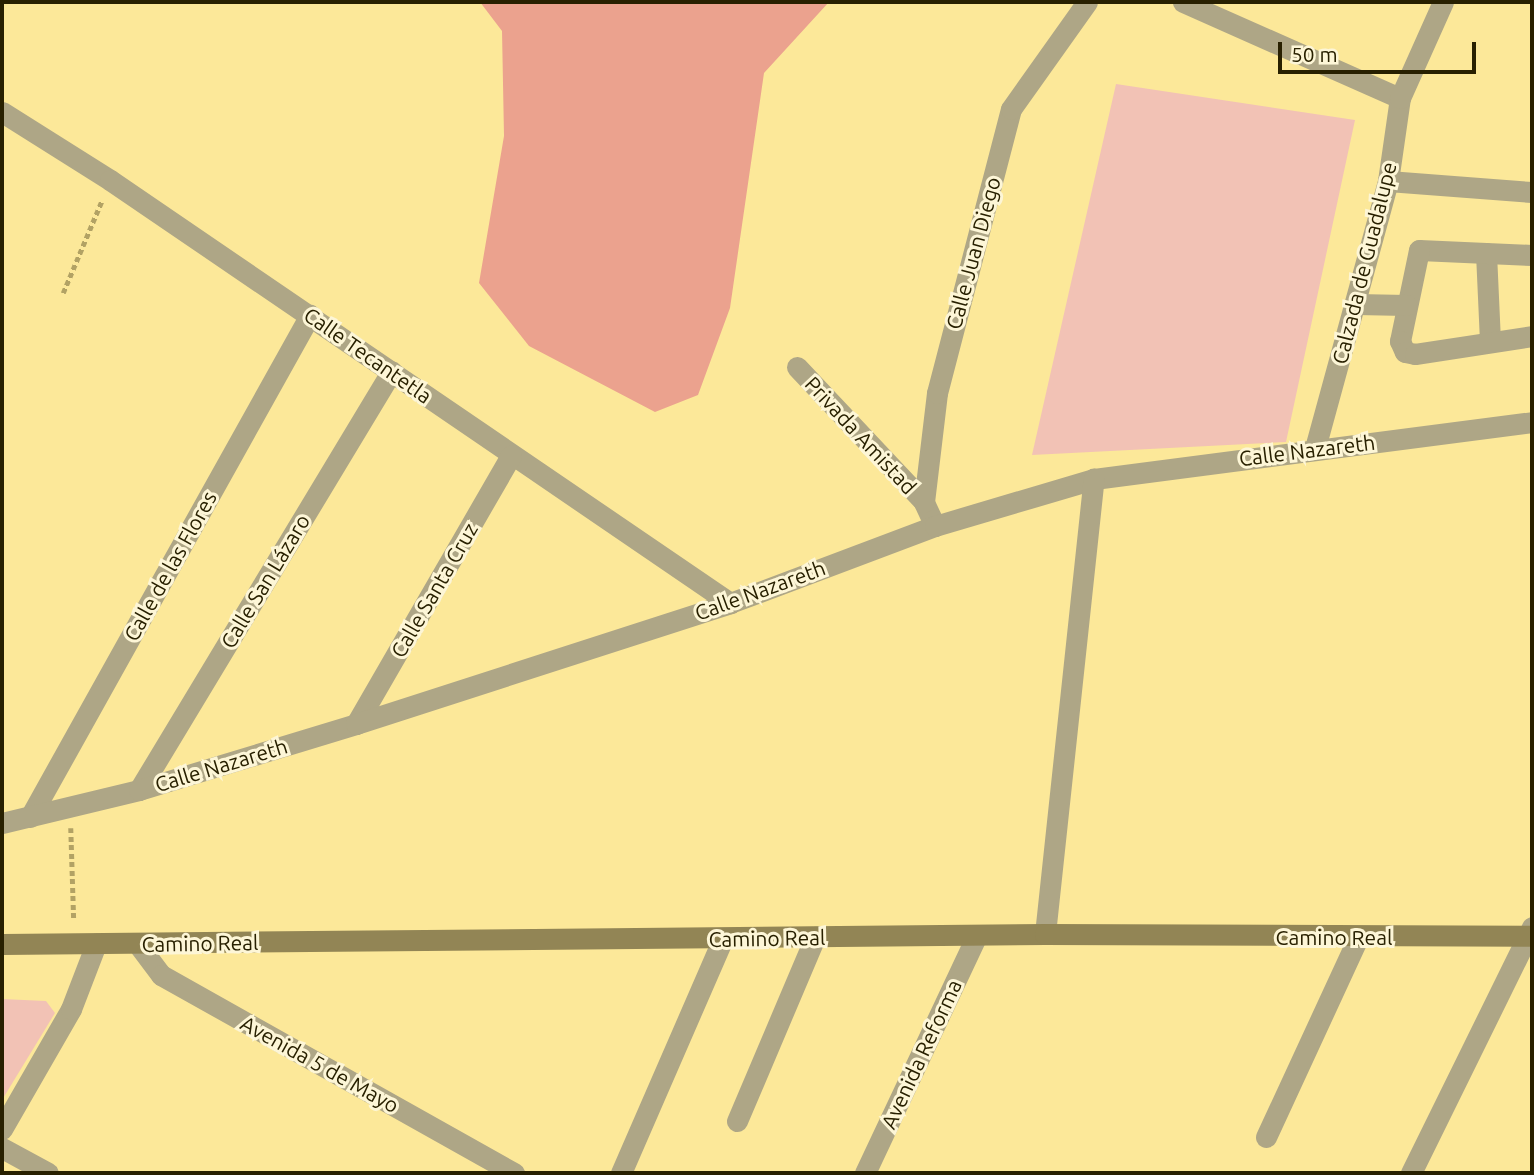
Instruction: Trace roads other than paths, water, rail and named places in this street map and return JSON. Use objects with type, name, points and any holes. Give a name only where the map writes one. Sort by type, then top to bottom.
[{"type":"main road","name":"Camino Real","points":[[2,944],[1045,934],[1359,938],[1530,933]]},
{"type":"street","name":"Calle Juan Diego","points":[[924,502],[937,393],[1011,109],[1087,2]]},
{"type":"street","points":[[1183,2],[1400,98]]},
{"type":"street","name":"Calzada de Guadalupe","points":[[1315,448],[1388,181],[1400,98],[1443,2]]},
{"type":"street","name":"Calle Tecantetla","points":[[2,112],[110,180],[730,603]]},
{"type":"street","points":[[1388,181],[1532,192]]},
{"type":"street","points":[[1532,255],[1419,250],[1400,341],[1405,352],[1415,354],[1532,336]]},
{"type":"street","points":[[1486,253],[1490,342]]},
{"type":"street","points":[[1356,304],[1406,305]]},
{"type":"street","name":"Calle de las Flores","points":[[30,817],[310,315]]},
{"type":"street","name":"Privada Amistad","points":[[797,367],[924,502]]},
{"type":"street","name":"Calle San Lázaro","points":[[139,790],[392,371]]},
{"type":"street","name":"Calle Nazareth","points":[[2,823],[139,790],[356,724],[730,603],[935,526],[1094,479],[1315,448],[1532,422]]},
{"type":"street","name":"Calle Santa Cruz","points":[[356,724],[511,455]]},
{"type":"street","points":[[1045,934],[1094,479]]},
{"type":"street","points":[[924,502],[935,526]]},
{"type":"street","points":[[1411,1173],[1530,933]]},
{"type":"street","name":"Avenida Reforma","points":[[865,1173],[977,935]]},
{"type":"street","points":[[737,1121],[815,937]]},
{"type":"street","points":[[621,1173],[723,938]]},
{"type":"street","points":[[1266,1136],[1359,938]]},
{"type":"street","name":"Avenida 5 de Mayo","points":[[137,943],[161,975],[514,1173]]},
{"type":"street","points":[[2,1129],[71,1009],[96,944]]},
{"type":"street","points":[[2,1148],[48,1173]]}]
